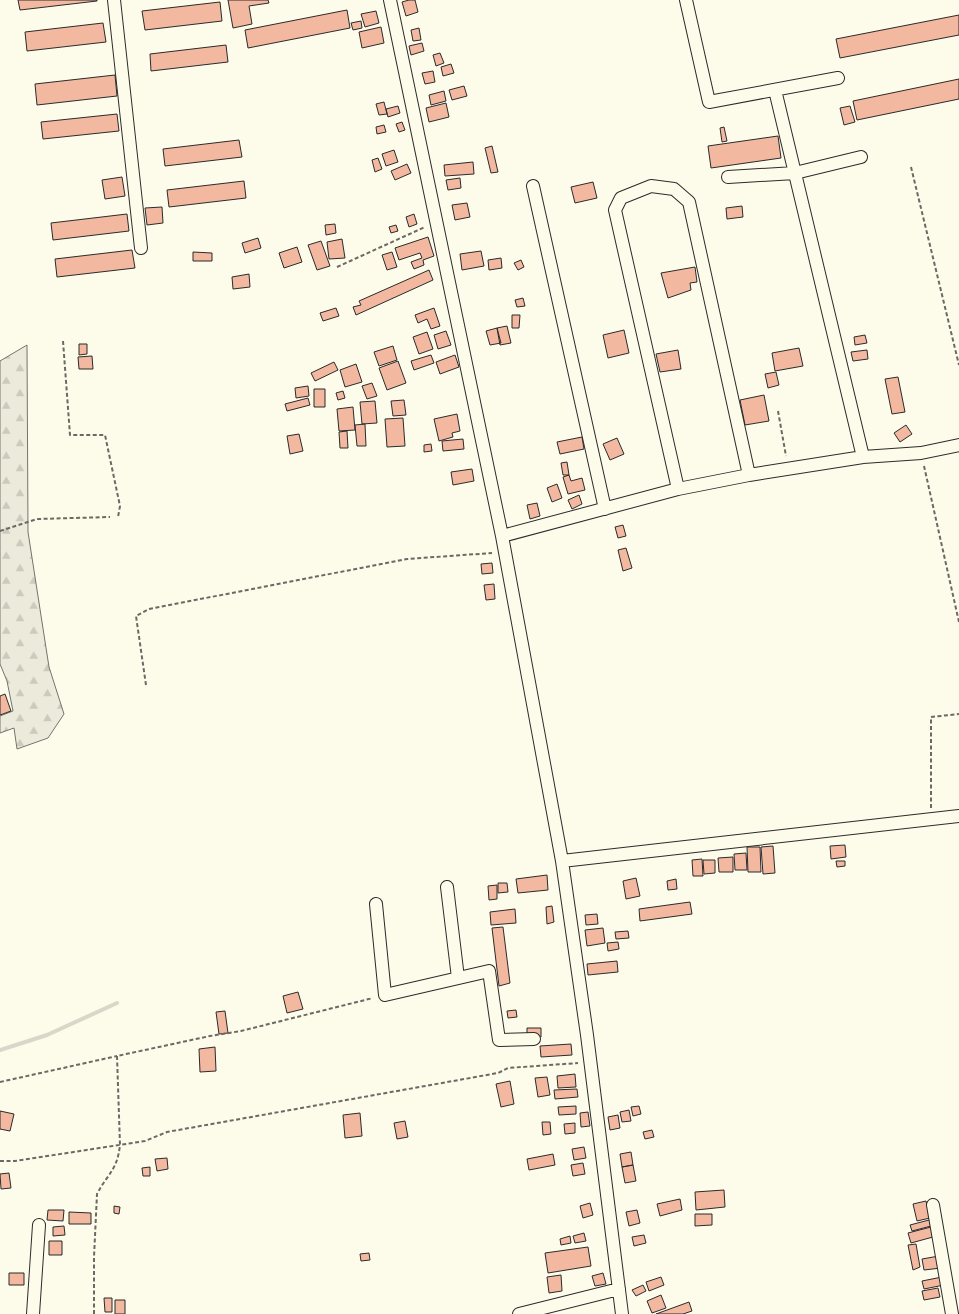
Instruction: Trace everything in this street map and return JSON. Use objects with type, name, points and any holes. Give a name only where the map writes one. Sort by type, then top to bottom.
[{"type":"street","points":[[114,0],[141,248]]},
{"type":"street","points":[[390,0],[502,536],[562,861],[622,1314]]},
{"type":"street","points":[[686,0],[708,102],[838,78]]},
{"type":"street","points":[[775,90],[863,457]]},
{"type":"street","points":[[728,177],[795,173],[861,157]]},
{"type":"street","points":[[533,186],[605,509]]},
{"type":"street","points":[[678,489],[616,210],[621,198],[651,186],[674,189],[689,202],[749,474]]},
{"type":"street","points":[[502,536],[678,489],[749,474],[863,457],[921,453],[959,445]]},
{"type":"street","points":[[562,861],[959,816]]},
{"type":"street","points":[[447,887],[458,978]]},
{"type":"street","points":[[376,904],[385,995],[489,971],[499,1040],[534,1039]]},
{"type":"street","points":[[932,1205],[952,1314]]},
{"type":"street","points":[[34,1314],[39,1225]]},
{"type":"street","points":[[519,1314],[619,1289]]},
{"type":"path","points":[[911,167],[959,364]]},
{"type":"path","points":[[337,267],[436,222]]},
{"type":"path","points":[[63,341],[70,435],[105,435],[120,506],[118,517]]},
{"type":"path","points":[[778,411],[788,468]]},
{"type":"path","points":[[921,453],[959,622]]},
{"type":"path","points":[[0,531],[37,518],[110,517]]},
{"type":"path","points":[[146,685],[136,616],[149,609],[407,559],[505,552]]},
{"type":"path","points":[[931,820],[931,717],[959,714]]},
{"type":"path","points":[[0,1082],[240,1031],[385,995]]},
{"type":"path","points":[[94,1314],[94,1257],[98,1194],[115,1167],[120,1145],[117,1056]]},
{"type":"path","points":[[0,1161],[14,1161],[145,1141],[167,1132],[498,1073],[508,1068],[590,1062]]},
{"type":"green space","points":[[27,345],[28,532],[49,667],[64,714],[48,738],[17,749],[14,728],[0,733],[0,716],[13,711],[7,681],[0,664],[0,361]]},
{"type":"building","points":[[18,0],[97,0],[97,1],[20,10]]},
{"type":"building","points":[[228,0],[268,0],[269,3],[249,6],[252,24],[233,28]]},
{"type":"building","points":[[415,0],[418,12],[406,16],[402,2]]},
{"type":"building","points":[[220,2],[222,21],[145,30],[142,11]]},
{"type":"building","points":[[347,10],[350,28],[248,48],[245,30]]},
{"type":"building","points":[[376,11],[379,23],[365,27],[361,14]]},
{"type":"building","points":[[959,15],[959,35],[840,58],[836,39]]},
{"type":"building","points":[[361,21],[362,28],[353,30],[351,23]]},
{"type":"building","points":[[103,23],[106,42],[27,51],[25,32]]},
{"type":"building","points":[[381,27],[384,43],[362,48],[359,32]]},
{"type":"building","points":[[419,28],[421,40],[413,41],[411,30]]},
{"type":"building","points":[[422,43],[424,51],[411,55],[409,46]]},
{"type":"building","points":[[226,45],[228,62],[151,71],[150,54]]},
{"type":"building","points":[[440,53],[444,63],[436,66],[433,55]]},
{"type":"building","points":[[451,64],[454,73],[443,76],[441,67]]},
{"type":"building","points":[[433,71],[435,82],[425,84],[422,73]]},
{"type":"building","points":[[115,75],[117,96],[37,105],[35,84]]},
{"type":"building","points":[[959,79],[959,99],[857,120],[853,101]]},
{"type":"building","points":[[464,86],[467,96],[452,100],[449,90]]},
{"type":"building","points":[[444,91],[446,101],[431,105],[429,95]]},
{"type":"building","points":[[384,102],[387,114],[379,115],[376,104]]},
{"type":"building","points":[[446,103],[449,117],[429,122],[426,108]]},
{"type":"building","points":[[398,106],[400,113],[388,117],[386,109]]},
{"type":"building","points":[[850,106],[855,122],[844,125],[840,108]]},
{"type":"building","points":[[117,114],[119,131],[43,139],[41,122]]},
{"type":"building","points":[[402,122],[405,130],[399,132],[396,124]]},
{"type":"building","points":[[384,125],[386,132],[377,134],[376,127]]},
{"type":"building","points":[[724,127],[727,141],[722,142],[720,128]]},
{"type":"building","points":[[778,136],[781,158],[711,168],[708,146]]},
{"type":"building","points":[[239,140],[242,157],[165,166],[163,149]]},
{"type":"building","points":[[492,146],[498,172],[491,173],[485,148]]},
{"type":"building","points":[[394,150],[398,162],[386,166],[382,154]]},
{"type":"building","points":[[378,158],[382,169],[375,172],[372,160]]},
{"type":"building","points":[[473,162],[474,174],[445,176],[444,165]]},
{"type":"building","points":[[407,164],[411,173],[395,180],[391,171]]},
{"type":"building","points":[[122,177],[125,196],[105,199],[102,180]]},
{"type":"building","points":[[460,178],[461,188],[448,190],[446,180]]},
{"type":"building","points":[[244,181],[246,198],[169,207],[167,190]]},
{"type":"building","points":[[593,182],[597,198],[575,203],[571,187]]},
{"type":"building","points":[[467,203],[470,217],[455,220],[452,205]]},
{"type":"building","points":[[742,206],[743,217],[727,219],[726,208]]},
{"type":"building","points":[[162,207],[163,223],[147,225],[145,208]]},
{"type":"building","points":[[127,214],[129,231],[53,240],[51,223]]},
{"type":"building","points":[[414,214],[417,224],[409,227],[406,217]]},
{"type":"building","points":[[335,224],[336,233],[326,235],[325,225]]},
{"type":"building","points":[[396,225],[398,231],[391,233],[389,227]]},
{"type":"building","points":[[428,237],[434,256],[423,260],[424,265],[414,269],[411,262],[422,258],[420,253],[399,260],[395,248]]},
{"type":"building","points":[[258,238],[261,248],[245,253],[242,243]]},
{"type":"building","points":[[342,239],[345,258],[329,259],[327,242]]},
{"type":"building","points":[[321,241],[330,266],[317,270],[308,245]]},
{"type":"building","points":[[297,247],[302,262],[284,268],[279,253]]},
{"type":"building","points":[[132,250],[135,268],[57,277],[55,259]]},
{"type":"building","points":[[481,251],[484,266],[462,270],[460,254]]},
{"type":"building","points":[[193,252],[212,253],[212,261],[193,261]]},
{"type":"building","points":[[392,252],[397,267],[387,270],[382,255]]},
{"type":"building","points":[[501,258],[502,268],[489,270],[488,260]]},
{"type":"building","points":[[521,260],[524,267],[518,270],[514,263]]},
{"type":"building","points":[[695,267],[697,282],[690,283],[691,290],[668,298],[661,273]]},
{"type":"building","points":[[429,270],[433,280],[356,315],[353,307],[361,305],[359,301]]},
{"type":"building","points":[[249,274],[250,287],[233,289],[232,277]]},
{"type":"building","points":[[523,298],[525,306],[517,307],[515,300]]},
{"type":"building","points":[[336,308],[339,316],[323,321],[320,313]]},
{"type":"building","points":[[434,308],[440,326],[431,329],[427,319],[418,323],[415,315]]},
{"type":"building","points":[[512,315],[520,315],[519,328],[512,328]]},
{"type":"building","points":[[507,326],[511,343],[500,345],[497,328]]},
{"type":"building","points":[[497,328],[501,343],[490,345],[486,331]]},
{"type":"building","points":[[624,330],[629,353],[608,358],[603,335]]},
{"type":"building","points":[[446,331],[451,345],[438,349],[434,335]]},
{"type":"building","points":[[427,332],[433,349],[419,354],[413,337]]},
{"type":"building","points":[[865,335],[867,343],[855,345],[854,337]]},
{"type":"building","points":[[79,344],[87,344],[87,354],[79,355]]},
{"type":"building","points":[[393,346],[397,360],[379,366],[374,352]]},
{"type":"building","points":[[799,348],[803,366],[775,371],[772,353]]},
{"type":"building","points":[[678,350],[681,369],[660,372],[656,354]]},
{"type":"building","points":[[867,350],[868,359],[853,361],[851,352]]},
{"type":"building","points":[[431,355],[434,363],[414,370],[411,361]]},
{"type":"building","points":[[455,355],[459,367],[440,374],[436,362]]},
{"type":"building","points":[[92,356],[93,369],[79,369],[78,357]]},
{"type":"building","points":[[398,361],[406,383],[387,390],[379,368]]},
{"type":"building","points":[[334,362],[338,370],[315,381],[311,373]]},
{"type":"building","points":[[356,364],[362,382],[345,387],[340,370]]},
{"type":"building","points":[[776,372],[779,385],[768,388],[765,374]]},
{"type":"building","points":[[898,377],[905,412],[892,414],[885,379]]},
{"type":"building","points":[[372,383],[377,396],[367,399],[362,386]]},
{"type":"building","points":[[308,386],[309,396],[296,398],[295,388]]},
{"type":"building","points":[[314,389],[325,389],[325,407],[314,407]]},
{"type":"building","points":[[343,391],[345,398],[338,400],[336,393]]},
{"type":"building","points":[[764,395],[769,421],[745,425],[740,400]]},
{"type":"building","points":[[308,398],[310,405],[287,411],[285,404]]},
{"type":"building","points":[[404,400],[406,415],[393,416],[391,401]]},
{"type":"building","points":[[375,401],[377,423],[362,424],[360,402]]},
{"type":"building","points":[[353,407],[355,430],[339,431],[337,409]]},
{"type":"building","points":[[457,414],[460,431],[452,433],[453,437],[439,441],[434,419]]},
{"type":"building","points":[[403,418],[405,446],[387,447],[385,419]]},
{"type":"building","points":[[365,424],[366,446],[357,446],[355,425]]},
{"type":"building","points":[[906,425],[912,434],[900,442],[894,433]]},
{"type":"building","points":[[347,431],[348,448],[340,448],[339,432]]},
{"type":"building","points":[[299,434],[303,451],[290,454],[287,436]]},
{"type":"building","points":[[582,437],[584,449],[560,454],[557,442]]},
{"type":"building","points":[[617,438],[624,454],[610,460],[603,444]]},
{"type":"building","points":[[463,439],[464,449],[443,451],[442,441]]},
{"type":"building","points":[[431,444],[432,451],[424,452],[424,445]]},
{"type":"building","points":[[567,462],[569,475],[563,475],[561,463]]},
{"type":"building","points":[[472,469],[474,481],[453,485],[451,472]]},
{"type":"building","points":[[569,475],[571,481],[582,478],[585,490],[568,494],[563,477]]},
{"type":"building","points":[[557,484],[562,498],[552,502],[547,488]]},
{"type":"building","points":[[579,495],[582,504],[572,509],[568,500]]},
{"type":"building","points":[[537,503],[540,516],[530,519],[527,505]]},
{"type":"building","points":[[623,525],[626,536],[618,538],[615,527]]},
{"type":"building","points":[[626,548],[632,568],[623,571],[618,550]]},
{"type":"building","points":[[492,563],[493,573],[482,574],[481,564]]},
{"type":"building","points":[[494,584],[495,599],[486,600],[484,585]]},
{"type":"building","points":[[5,694],[11,711],[0,715],[0,696]]},
{"type":"building","points":[[845,845],[846,857],[831,859],[830,846]]},
{"type":"building","points":[[773,846],[775,873],[763,874],[761,847]]},
{"type":"building","points":[[747,847],[760,847],[761,872],[748,872]]},
{"type":"building","points":[[746,853],[747,870],[735,870],[734,854]]},
{"type":"building","points":[[733,857],[733,872],[719,872],[718,858]]},
{"type":"building","points":[[702,859],[703,876],[693,876],[692,860]]},
{"type":"building","points":[[703,860],[715,860],[715,873],[704,874]]},
{"type":"building","points":[[836,861],[845,861],[845,866],[837,867]]},
{"type":"building","points":[[547,875],[548,890],[518,893],[516,879]]},
{"type":"building","points":[[636,878],[640,896],[626,899],[623,881]]},
{"type":"building","points":[[676,879],[677,889],[668,890],[667,881]]},
{"type":"building","points":[[498,883],[507,883],[508,892],[498,893]]},
{"type":"building","points":[[497,885],[497,899],[489,900],[488,886]]},
{"type":"building","points":[[690,902],[692,914],[640,921],[639,909]]},
{"type":"building","points":[[552,906],[554,922],[547,924],[546,907]]},
{"type":"building","points":[[515,909],[516,923],[491,925],[490,912]]},
{"type":"building","points":[[597,914],[598,924],[586,925],[585,915]]},
{"type":"building","points":[[503,927],[510,983],[499,986],[492,928]]},
{"type":"building","points":[[603,928],[605,943],[587,946],[585,930]]},
{"type":"building","points":[[628,931],[629,938],[616,939],[615,932]]},
{"type":"building","points":[[618,942],[619,949],[608,951],[607,943]]},
{"type":"building","points":[[617,961],[618,972],[588,975],[587,964]]},
{"type":"building","points":[[298,992],[303,1009],[287,1013],[283,996]]},
{"type":"building","points":[[516,1010],[517,1017],[508,1018],[507,1011]]},
{"type":"building","points":[[225,1011],[228,1033],[219,1034],[216,1012]]},
{"type":"building","points":[[527,1028],[541,1028],[541,1037],[527,1038]]},
{"type":"building","points":[[571,1044],[572,1055],[541,1057],[540,1046]]},
{"type":"building","points":[[215,1047],[216,1071],[200,1072],[199,1049]]},
{"type":"building","points":[[575,1074],[576,1087],[558,1088],[557,1076]]},
{"type":"building","points":[[547,1077],[550,1095],[538,1097],[535,1078]]},
{"type":"building","points":[[510,1081],[514,1104],[501,1107],[496,1084]]},
{"type":"building","points":[[577,1089],[578,1097],[555,1099],[554,1090]]},
{"type":"building","points":[[576,1106],[576,1114],[559,1115],[558,1107]]},
{"type":"building","points":[[639,1106],[641,1114],[633,1116],[631,1107]]},
{"type":"building","points":[[629,1110],[631,1121],[622,1122],[620,1112]]},
{"type":"building","points":[[0,1111],[14,1114],[10,1131],[0,1129]]},
{"type":"building","points":[[588,1112],[590,1126],[581,1127],[580,1113]]},
{"type":"building","points":[[360,1113],[362,1136],[345,1138],[343,1115]]},
{"type":"building","points":[[618,1115],[620,1128],[610,1130],[608,1117]]},
{"type":"building","points":[[405,1121],[408,1137],[397,1139],[394,1123]]},
{"type":"building","points":[[542,1122],[550,1122],[551,1134],[543,1135]]},
{"type":"building","points":[[575,1123],[575,1133],[565,1134],[564,1124]]},
{"type":"building","points":[[652,1130],[654,1137],[645,1139],[643,1132]]},
{"type":"building","points":[[584,1147],[586,1158],[574,1160],[572,1149]]},
{"type":"building","points":[[631,1152],[633,1165],[622,1167],[620,1154]]},
{"type":"building","points":[[553,1154],[555,1165],[529,1170],[527,1159]]},
{"type":"building","points":[[167,1158],[168,1169],[157,1171],[155,1159]]},
{"type":"building","points":[[583,1163],[585,1174],[573,1176],[571,1165]]},
{"type":"building","points":[[633,1165],[636,1181],[625,1183],[622,1167]]},
{"type":"building","points":[[150,1167],[150,1176],[143,1176],[142,1168]]},
{"type":"building","points":[[9,1173],[11,1188],[1,1189],[0,1174]]},
{"type":"building","points":[[724,1190],[725,1207],[696,1210],[695,1192]]},
{"type":"building","points":[[680,1199],[682,1210],[660,1216],[657,1204]]},
{"type":"building","points":[[926,1201],[930,1218],[917,1221],[913,1204]]},
{"type":"building","points":[[590,1203],[593,1215],[583,1218],[580,1206]]},
{"type":"building","points":[[114,1206],[120,1207],[119,1214],[114,1213]]},
{"type":"building","points":[[48,1210],[64,1210],[63,1221],[47,1220]]},
{"type":"building","points":[[637,1210],[640,1223],[629,1226],[626,1212]]},
{"type":"building","points":[[69,1212],[91,1213],[91,1224],[69,1224]]},
{"type":"building","points":[[695,1214],[712,1214],[712,1225],[695,1226]]},
{"type":"building","points":[[929,1220],[931,1226],[912,1231],[910,1225]]},
{"type":"building","points":[[64,1226],[65,1235],[53,1236],[53,1227]]},
{"type":"building","points":[[931,1227],[933,1237],[911,1243],[908,1233]]},
{"type":"building","points":[[584,1233],[586,1241],[575,1243],[573,1236]]},
{"type":"building","points":[[644,1235],[646,1243],[634,1246],[632,1237]]},
{"type":"building","points":[[570,1236],[571,1243],[561,1245],[560,1239]]},
{"type":"building","points":[[49,1241],[62,1241],[62,1255],[49,1255]]},
{"type":"building","points":[[916,1244],[920,1267],[913,1270],[908,1245]]},
{"type":"building","points":[[588,1247],[591,1266],[548,1273],[545,1253]]},
{"type":"building","points":[[369,1253],[370,1260],[361,1261],[360,1254]]},
{"type":"building","points":[[939,1256],[941,1268],[924,1270],[922,1259]]},
{"type":"building","points":[[9,1273],[24,1273],[24,1285],[9,1285]]},
{"type":"building","points":[[603,1273],[606,1284],[595,1286],[592,1276]]},
{"type":"building","points":[[561,1275],[562,1291],[549,1293],[547,1277]]},
{"type":"building","points":[[661,1277],[664,1285],[649,1291],[646,1282]]},
{"type":"building","points":[[942,1277],[944,1285],[924,1289],[922,1281]]},
{"type":"building","points":[[643,1285],[646,1291],[636,1296],[632,1290]]},
{"type":"building","points":[[938,1288],[940,1297],[924,1300],[922,1291]]},
{"type":"building","points":[[661,1295],[666,1308],[652,1313],[647,1301]]},
{"type":"building","points":[[104,1298],[112,1298],[112,1312],[105,1312]]},
{"type":"building","points":[[115,1300],[125,1300],[125,1314],[115,1314]]},
{"type":"building","points":[[689,1302],[692,1311],[683,1314],[656,1314]]},
{"type":"waterway","points":[[0,1050],[47,1035],[117,1003]]}]
